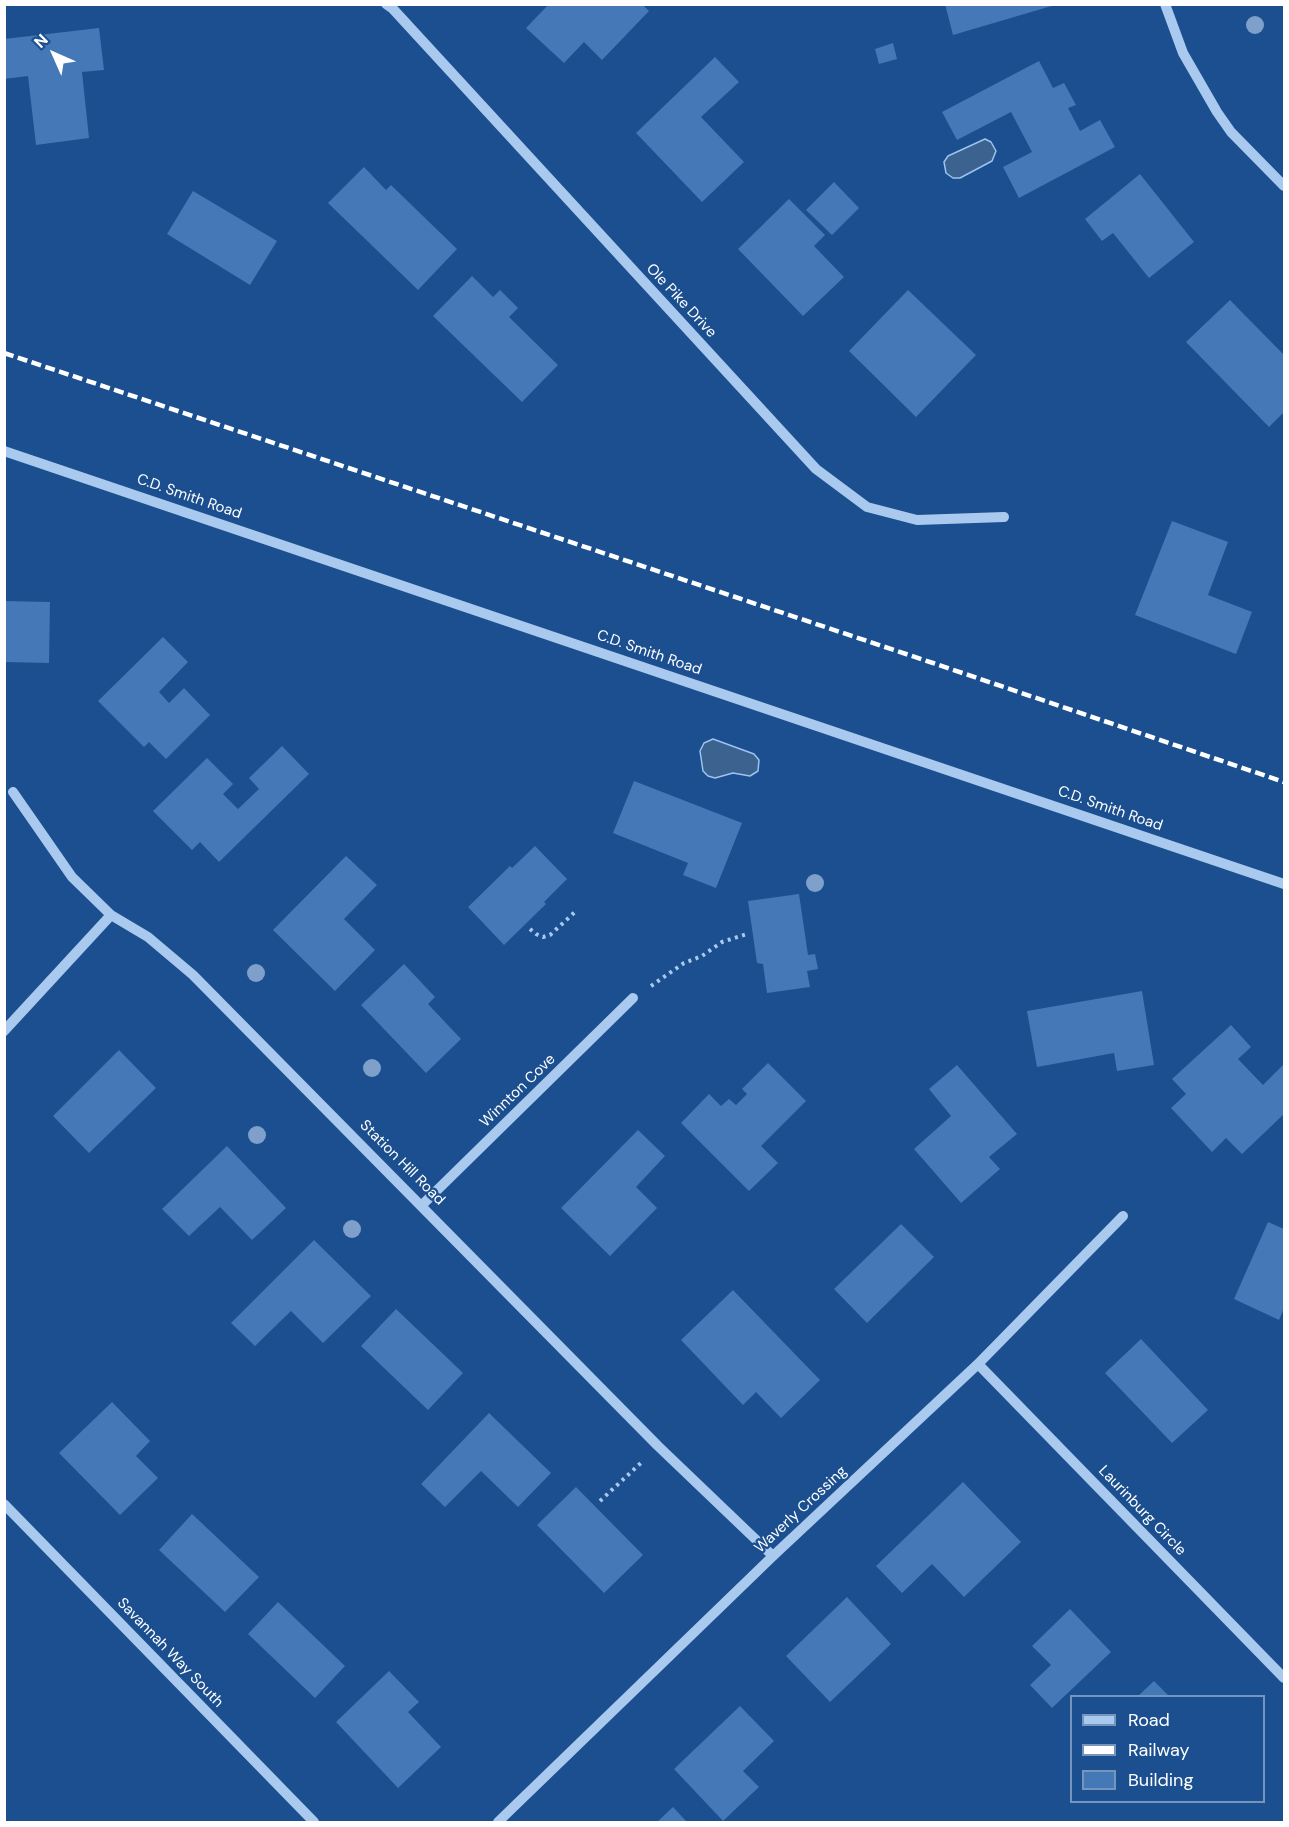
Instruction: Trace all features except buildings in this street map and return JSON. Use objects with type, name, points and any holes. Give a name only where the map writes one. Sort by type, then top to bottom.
[{"type":"street","points":[[1165,4],[1183,53],[1217,112],[1232,132],[1284,186]]},
{"type":"street","name":"Ole Pike Drive","points":[[393,6],[816,469],[867,507],[917,520],[1004,517]]},
{"type":"street","name":"C.D. Smith Road","points":[[4,451],[1284,884]]},
{"type":"street","name":"Station Hill Road","points":[[13,792],[72,877],[111,915],[148,937],[193,975],[422,1204],[658,1446],[774,1556]]},
{"type":"street","points":[[4,1031],[111,915]]},
{"type":"street","name":"Winnton Cove","points":[[422,1204],[633,999]]},
{"type":"street","name":"Waverly Crossing","points":[[498,1822],[774,1556],[978,1364],[1123,1216]]},
{"type":"street","name":"Laurinburg Circle","points":[[978,1364],[1284,1678]]},
{"type":"street","name":"Savannah Way South","points":[[4,1504],[314,1822]]},
{"type":"path","points":[[530,929],[543,937],[550,935],[575,912]]},
{"type":"path","points":[[633,999],[684,963],[702,956],[722,942],[747,934]]},
{"type":"path","points":[[600,1501],[658,1446]]},
{"type":"water","points":[[985,139],[991,142],[996,151],[992,161],[960,178],[953,178],[946,173],[944,162],[948,156]]},
{"type":"water","points":[[713,739],[754,754],[759,760],[758,771],[750,776],[733,773],[715,778],[708,776],[703,771],[700,751],[704,743]]},
{"type":"railway","points":[[4,353],[1284,782]]}]
